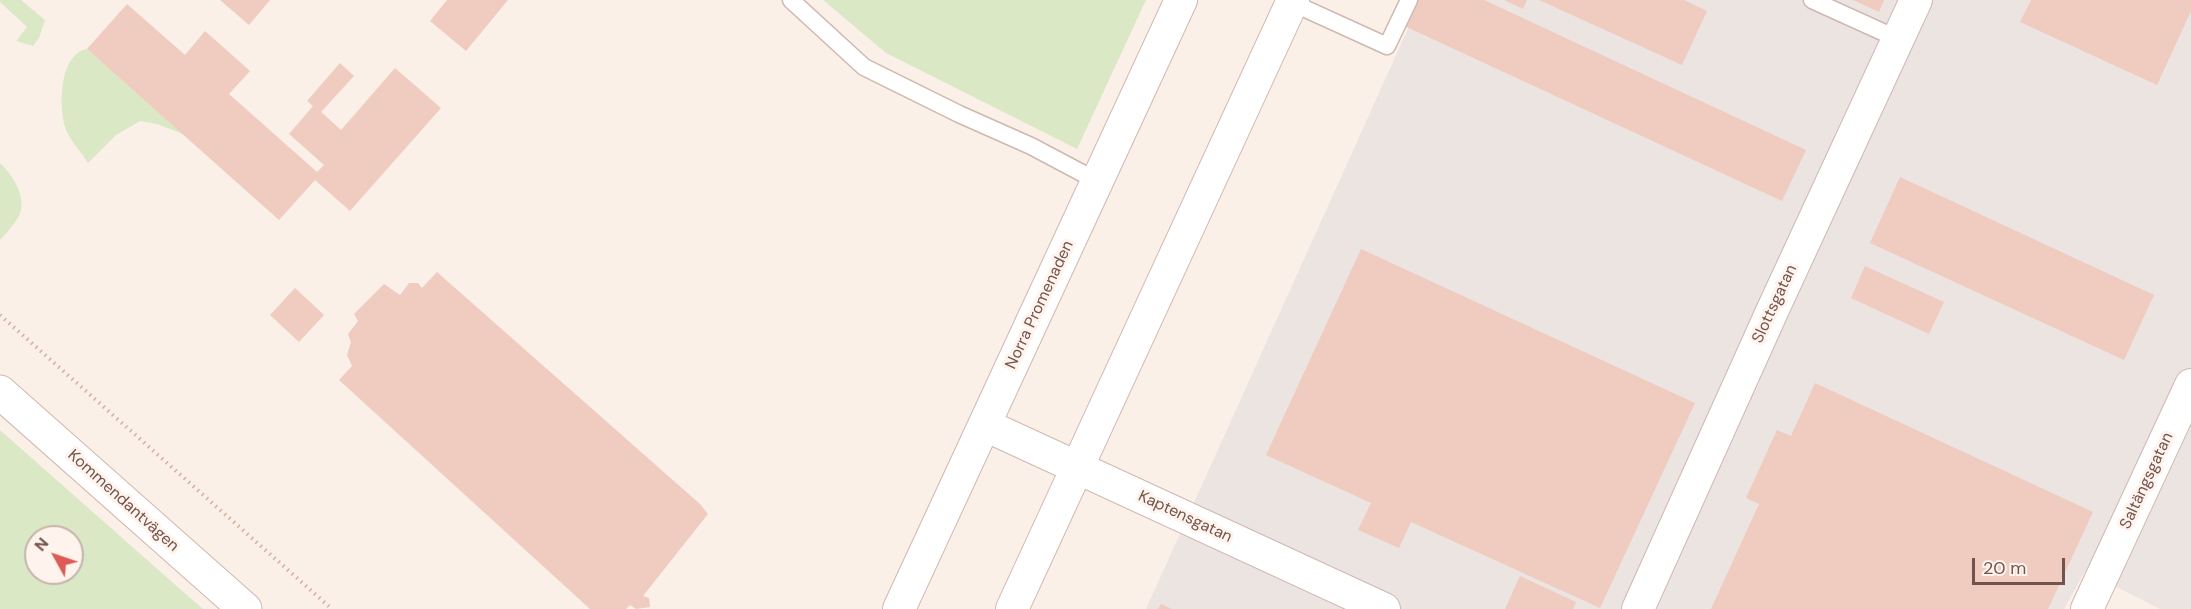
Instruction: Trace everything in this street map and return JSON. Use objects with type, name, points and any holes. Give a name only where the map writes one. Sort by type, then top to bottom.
[{"type":"street","name":"Norra Promenaden","points":[[899,609],[1181,0]]},
{"type":"street","name":"Slottsgatan","points":[[1638,609],[1916,0]]},
{"type":"street","points":[[1012,609],[1290,1]]},
{"type":"street","name":"Saltängsgatan","points":[[2087,609],[2191,386]]},
{"type":"street","name":"Kommendantvägen","points":[[0,392],[245,609]]},
{"type":"street","name":"Kaptensgatan","points":[[986,425],[1384,609]]},
{"type":"lane","points":[[791,0],[864,67],[959,114],[1031,146],[1097,181]]},
{"type":"lane","points":[[1290,1],[1387,46],[1409,0]]},
{"type":"lane","points":[[1812,0],[1898,39]]},
{"type":"path","points":[[0,315],[332,609]]},
{"type":"shaded area","points":[[1421,0],[2191,0],[2191,609],[2160,609],[2085,571],[2064,609],[1146,609]]},
{"type":"green space","points":[[0,0],[21,0],[45,20],[39,38],[33,46],[16,41],[27,27]]},
{"type":"green space","points":[[823,0],[1146,0],[1077,149],[886,53]]},
{"type":"green space","points":[[87,49],[183,134],[157,124],[140,121],[116,135],[88,163],[67,132],[62,111],[63,85],[70,61],[77,53]]},
{"type":"green space","points":[[0,163],[18,188],[22,204],[18,218],[0,240]]},
{"type":"green space","points":[[0,430],[203,609],[0,609]]},
{"type":"building","points":[[220,0],[270,0],[249,25]]},
{"type":"building","points":[[447,0],[508,0],[466,51],[430,21]]},
{"type":"building","points":[[1409,0],[1484,0],[1806,150],[1782,201],[1398,23]]},
{"type":"building","points":[[1504,0],[1527,0],[1523,9]]},
{"type":"building","points":[[1539,0],[1684,0],[1707,11],[1682,65]]},
{"type":"building","points":[[1853,0],[1884,0],[1879,12]]},
{"type":"building","points":[[2031,0],[2191,0],[2191,11],[2157,85],[2020,22]]},
{"type":"building","points":[[127,4],[185,55],[205,31],[250,71],[229,94],[317,172],[324,165],[289,134],[313,106],[307,101],[340,63],[354,76],[321,112],[341,130],[395,68],[441,108],[350,211],[315,180],[279,220],[87,49]]},
{"type":"building","points":[[1900,177],[2154,295],[2124,360],[1870,243]]},
{"type":"building","points":[[1361,249],[1695,403],[1600,608],[1411,522],[1399,548],[1358,530],[1371,503],[1266,455]]},
{"type":"building","points":[[1865,266],[1944,302],[1929,334],[1851,298]]},
{"type":"building","points":[[437,272],[700,504],[708,514],[643,596],[649,598],[650,607],[636,609],[630,605],[626,609],[590,609],[339,380],[352,366],[347,355],[351,342],[348,334],[358,321],[354,314],[384,284],[400,295],[409,283],[418,283],[422,288]]},
{"type":"building","points":[[295,288],[324,315],[299,342],[270,315]]},
{"type":"building","points":[[1815,383],[2093,512],[2048,609],[1711,609],[1759,504],[1746,498],[1777,430],[1791,436]]},
{"type":"building","points":[[1520,576],[1576,602],[1573,609],[1505,609]]},
{"type":"building","points":[[1161,604],[1172,609],[1158,609]]}]
